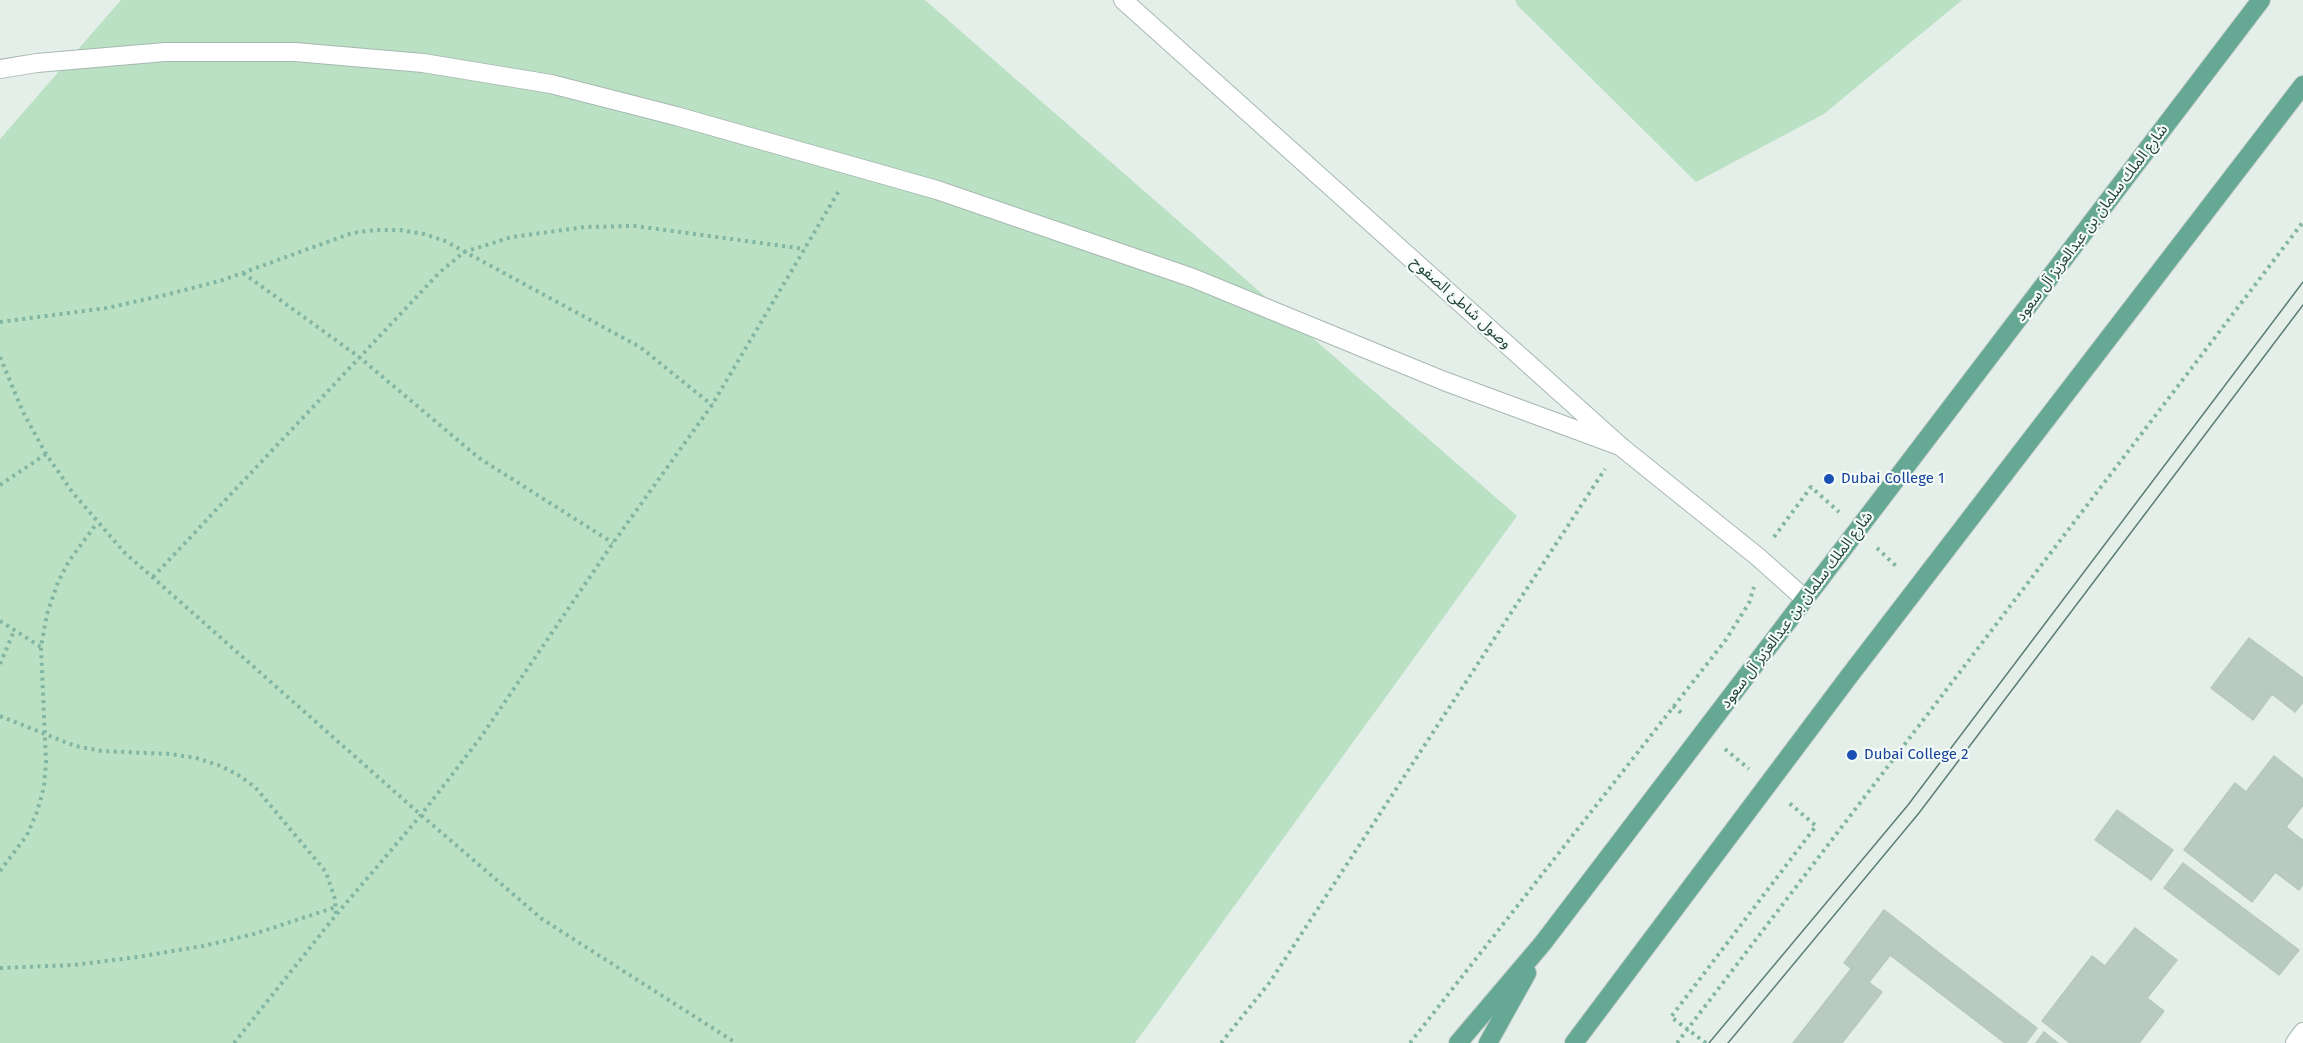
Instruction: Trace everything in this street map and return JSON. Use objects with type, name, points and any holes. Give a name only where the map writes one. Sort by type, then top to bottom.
[{"type":"main road","name":"شارع الملك سلمان بن عبدالعزيز آل سعود","points":[[1458,1043],[1543,943],[2261,0]]},
{"type":"main road","points":[[1574,1043],[1917,588],[2303,85]]},
{"type":"main road","points":[[1488,1043],[1543,943]]},
{"type":"street","name":"وصول شاطئ الصفوح","points":[[1124,0],[1620,446],[1758,557],[1805,599]]},
{"type":"street","points":[[0,69],[37,63],[165,52],[295,52],[423,63],[551,84],[676,116],[937,190],[1193,278],[1444,381],[1620,446]]},
{"type":"street","points":[[2295,1043],[2303,1032]]},
{"type":"path","points":[[234,1043],[482,737],[613,543],[712,405],[854,166]]},
{"type":"path","points":[[1677,1043],[2303,222]]},
{"type":"path","points":[[153,577],[439,273],[464,252],[512,237],[585,227],[635,226],[805,249]]},
{"type":"path","points":[[0,322],[107,308],[165,295],[243,273],[352,233],[400,230],[424,234],[445,241],[640,347],[712,405]]},
{"type":"path","points":[[243,273],[359,357],[479,458],[613,543]]},
{"type":"path","points":[[0,357],[23,412],[46,454],[73,493],[97,523],[153,577],[542,919],[736,1043]]},
{"type":"path","points":[[1221,1043],[1270,982],[1620,446]]},
{"type":"path","points":[[0,485],[46,454]]},
{"type":"path","points":[[1410,1043],[1725,640],[1749,603],[1755,582],[1758,557],[1811,487],[1917,588]]},
{"type":"path","points":[[0,871],[22,843],[37,812],[44,787],[46,762],[41,646],[47,614],[58,582],[69,561],[97,523]]},
{"type":"path","points":[[0,621],[41,646]]},
{"type":"path","points":[[0,663],[14,631]]},
{"type":"path","points":[[0,716],[45,736],[88,749],[170,754],[195,758],[221,766],[238,775],[255,787],[317,860],[331,884],[336,915]]},
{"type":"path","points":[[0,968],[73,965],[203,946],[254,934],[336,907]]},
{"type":"green space","points":[[121,0],[925,0],[1517,516],[1135,1043],[0,1043],[0,139]]},
{"type":"green space","points":[[1515,0],[1962,0],[1824,114],[1696,182],[1517,5]]},
{"type":"building","points":[[2249,638],[2287,666],[2268,691],[2230,663]]},
{"type":"building","points":[[2230,663],[2272,694],[2253,720],[2211,688]]},
{"type":"building","points":[[2287,666],[2303,678],[2303,702],[2295,712],[2268,691]]},
{"type":"building","points":[[2274,756],[2303,779],[2303,805],[2286,827],[2301,839],[2252,902],[2184,850],[2235,783],[2246,792]]},
{"type":"building","points":[[2117,810],[2173,850],[2151,880],[2095,840]]},
{"type":"building","points":[[2301,839],[2303,840],[2303,884],[2299,890],[2275,872]]},
{"type":"building","points":[[2183,863],[2299,950],[2279,975],[2164,888]]},
{"type":"building","points":[[1884,910],[1910,930],[1869,982],[1844,963]]},
{"type":"building","points":[[2135,928],[2177,960],[2147,998],[2164,1011],[2139,1043],[2070,1043],[2042,1021],[2092,956],[2105,966]]},
{"type":"building","points":[[1910,930],[1943,956],[1924,981],[1890,955]]},
{"type":"building","points":[[1943,956],[2037,1028],[2026,1043],[2005,1043],[1924,981]]},
{"type":"building","points":[[1851,969],[1882,992],[1842,1043],[1793,1043]]},
{"type":"building","points":[[2044,1032],[2058,1043],[2036,1043]]},
{"type":"tram line","points":[[1709,1043],[1908,805],[2303,282]]},
{"type":"tram line","points":[[1728,1043],[1919,813],[2303,305]]},
{"type":"place","name":"Dubai College 1","points":[[1829,479]]},
{"type":"place","name":"Dubai College 2","points":[[1852,755]]}]
